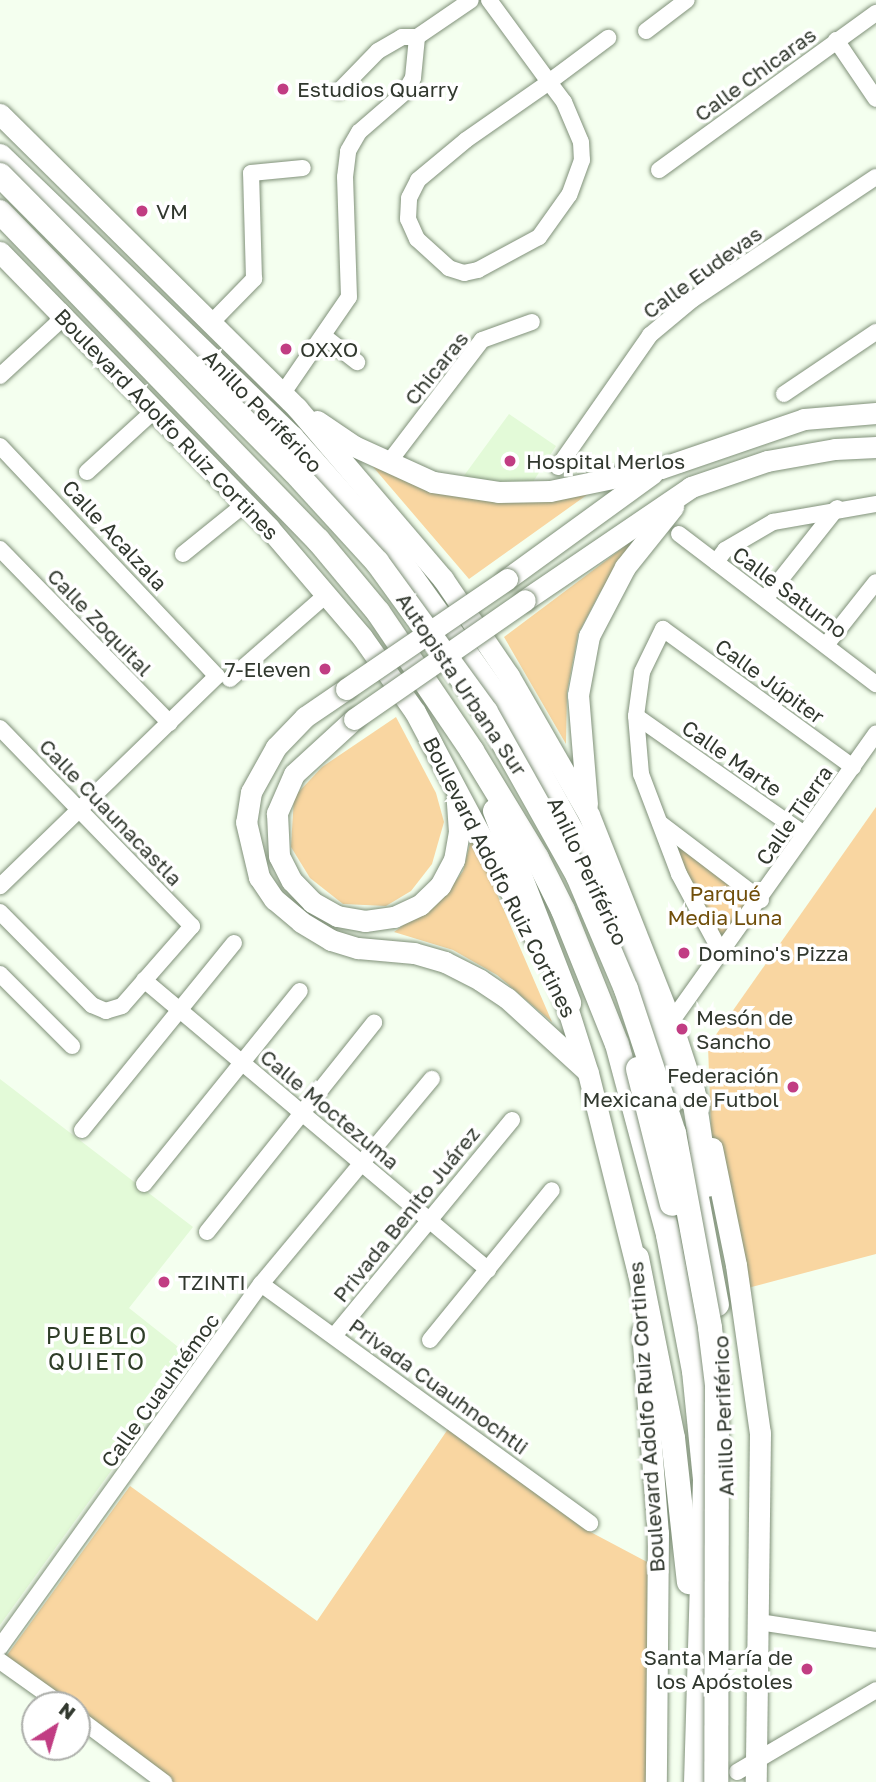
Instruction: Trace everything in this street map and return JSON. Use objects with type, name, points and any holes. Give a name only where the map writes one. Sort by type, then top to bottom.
[{"type":"highway","points":[[0,142],[3,165]]},
{"type":"highway","name":"Anillo Periférico","points":[[3,165],[292,438],[398,558],[502,704],[585,855],[656,1033],[702,1212],[725,1356],[733,1780]]},
{"type":"highway","name":"Autopista Urbana Sur","points":[[3,165],[377,562],[486,712],[578,876],[626,989],[674,1133],[710,1328],[717,1385],[733,1780]]},
{"type":"highway","name":"Autopista Urbana Sur","points":[[0,198],[299,499],[394,610],[500,766],[573,904],[631,1045],[697,1322],[709,1570],[705,1782]]},
{"type":"highway","name":"Anillo Periférico","points":[[0,212],[318,540],[378,612],[472,751],[537,858],[598,994],[617,1044],[668,1235],[695,1371],[705,1480],[696,1782]]},
{"type":"highway","points":[[502,704],[546,764],[631,918]]},
{"type":"highway","points":[[472,751],[569,1003]]},
{"type":"highway","points":[[693,1091],[725,1356]]},
{"type":"highway","points":[[636,1258],[673,1438],[698,1670]]},
{"type":"main road","points":[[0,114],[290,401],[443,579],[509,676],[589,815],[671,1022],[710,1137],[736,1265],[760,1433],[759,1622],[756,1760],[733,1780]]},
{"type":"main road","name":"Boulevard Adolfo Ruiz Cortines","points":[[0,252],[245,504],[370,648],[443,762],[569,1003],[636,1258],[658,1533],[656,1782]]},
{"type":"main road","points":[[290,401],[354,446],[433,482],[498,492],[550,491],[661,468],[804,419],[876,413]]},
{"type":"main road","points":[[443,762],[458,803],[459,832],[454,860],[440,886],[420,905],[394,918],[351,920],[324,910],[301,892],[285,869],[276,841],[277,813],[294,774],[354,719],[640,518],[691,487],[767,461],[835,449],[876,447]]},
{"type":"main road","points":[[588,1073],[508,998],[480,980],[445,962],[414,953],[358,948],[331,940],[300,922],[274,900],[259,877],[246,822],[256,780],[276,747],[305,717],[507,579],[661,468]]},
{"type":"main road","points":[[589,815],[578,695],[589,636],[625,567],[656,524],[691,487]]},
{"type":"street","points":[[339,91],[378,51],[402,37],[417,37],[471,0]]},
{"type":"street","points":[[489,0],[549,82],[564,102],[580,142],[579,174],[569,195],[539,237],[520,251],[478,270],[464,272],[449,268],[417,239],[408,219],[409,198],[418,180],[549,82],[608,38]]},
{"type":"street","points":[[646,31],[687,0]]},
{"type":"street","name":"Calle Chicaras","points":[[659,170],[876,13]]},
{"type":"street","points":[[290,401],[349,297],[345,177],[348,151],[359,132],[404,93],[413,78],[417,37]]},
{"type":"street","points":[[836,40],[876,99]]},
{"type":"street","points":[[211,323],[254,279],[251,173],[303,168]]},
{"type":"street","name":"Calle Eudevas","points":[[558,467],[650,335],[692,300],[876,177]]},
{"type":"street","points":[[0,376],[64,317]]},
{"type":"street","name":"Chicaras","points":[[389,462],[482,340],[532,322]]},
{"type":"street","points":[[784,394],[876,332]]},
{"type":"street","points":[[325,337],[357,362]]},
{"type":"street","points":[[87,472],[155,410]]},
{"type":"street","name":"Calle Acalzala","points":[[0,446],[217,676],[170,723]]},
{"type":"street","points":[[183,554],[245,504]]},
{"type":"street","points":[[716,562],[725,550],[773,522],[837,508],[876,504]]},
{"type":"street","points":[[765,599],[837,508]]},
{"type":"street","name":"Calle Saturno","points":[[679,534],[876,684]]},
{"type":"street","name":"Calle Zoquital","points":[[0,550],[170,723]]},
{"type":"street","points":[[825,645],[876,582]]},
{"type":"street","points":[[230,679],[326,595]]},
{"type":"street","name":"Calle Júpiter","points":[[636,716],[642,672],[663,629],[853,767]]},
{"type":"street","points":[[636,716],[641,774],[679,874],[722,954]]},
{"type":"street","name":"Calle Marte","points":[[636,716],[804,834]]},
{"type":"street","points":[[0,886],[170,723]]},
{"type":"street","name":"Calle Cuaunacastla","points":[[0,728],[80,807],[192,926],[144,980]]},
{"type":"street","name":"Calle Tierra","points":[[671,1022],[761,901],[804,834],[876,734]]},
{"type":"street","points":[[659,822],[761,901]]},
{"type":"street","points":[[0,912],[92,1005],[106,1012],[122,1006],[144,980]]},
{"type":"street","points":[[82,1130],[234,943]]},
{"type":"street","points":[[0,974],[72,1046]]},
{"type":"street","name":"Calle Moctezuma","points":[[144,980],[488,1270]]},
{"type":"street","points":[[145,1184],[300,991]]},
{"type":"street","points":[[207,1231],[374,1023]]},
{"type":"street","name":"Calle Cuauhtémoc","points":[[0,1647],[261,1284],[364,1166],[432,1079]]},
{"type":"street","name":"Privada Benito Juárez","points":[[334,1336],[427,1218],[512,1120]]},
{"type":"street","points":[[430,1339],[552,1190]]},
{"type":"street","name":"Privada Cuauhnochtli","points":[[261,1284],[590,1522]]},
{"type":"street","points":[[759,1622],[876,1640]]},
{"type":"street","points":[[0,1661],[42,1691]]},
{"type":"street","points":[[756,1760],[876,1690]]},
{"type":"street","points":[[91,1727],[164,1782]]},
{"type":"shaded area","name":"Hospital Merlos","points":[[509,414],[556,446],[531,485],[463,477]]},
{"type":"shaded area","points":[[0,1079],[193,1227],[129,1308],[182,1350],[155,1384],[165,1396],[0,1625]]},
{"type":"green space","points":[[368,461],[409,483],[598,487],[469,579]]},
{"type":"green space","points":[[644,532],[599,594],[578,634],[567,692],[566,744],[504,637]]},
{"type":"green space","points":[[396,717],[436,793],[444,822],[432,864],[411,891],[386,906],[343,904],[310,878],[291,847],[294,797],[322,767]]},
{"type":"green space","name":"Federación Mexicana de Futbol","points":[[876,807],[876,1254],[740,1290],[711,1129],[708,1046]]},
{"type":"green space","name":"Parqué Media Luna","points":[[659,822],[761,900],[722,954]]},
{"type":"green space","points":[[472,836],[552,1022],[497,975],[453,950],[394,932],[447,893],[463,871]]},
{"type":"green space","points":[[448,1429],[583,1528],[649,1563],[646,1782],[171,1782],[91,1722],[91,1691],[49,1691],[5,1658],[130,1486],[317,1621]]},
{"type":"place","name":"Estudios Quarry","points":[[283,89]]},
{"type":"place","name":"VM","points":[[142,211]]},
{"type":"place","name":"OXXO","points":[[286,349]]},
{"type":"place","name":"Hospital Merlos","points":[[510,461]]},
{"type":"place","name":"7-Eleven","points":[[325,669]]},
{"type":"place","name":"Domino's Pizza","points":[[684,953]]},
{"type":"place","name":"Mesón de Sancho","points":[[682,1029]]},
{"type":"place","name":"Federación Mexicana de Futbol","points":[[793,1087]]},
{"type":"place","name":"TZINTI","points":[[164,1282]]},
{"type":"place","name":"Santa María de los Apóstoles","points":[[807,1669]]},
{"type":"district","name":"PUEBLO QUIETO","points":[[97,1348]]}]
